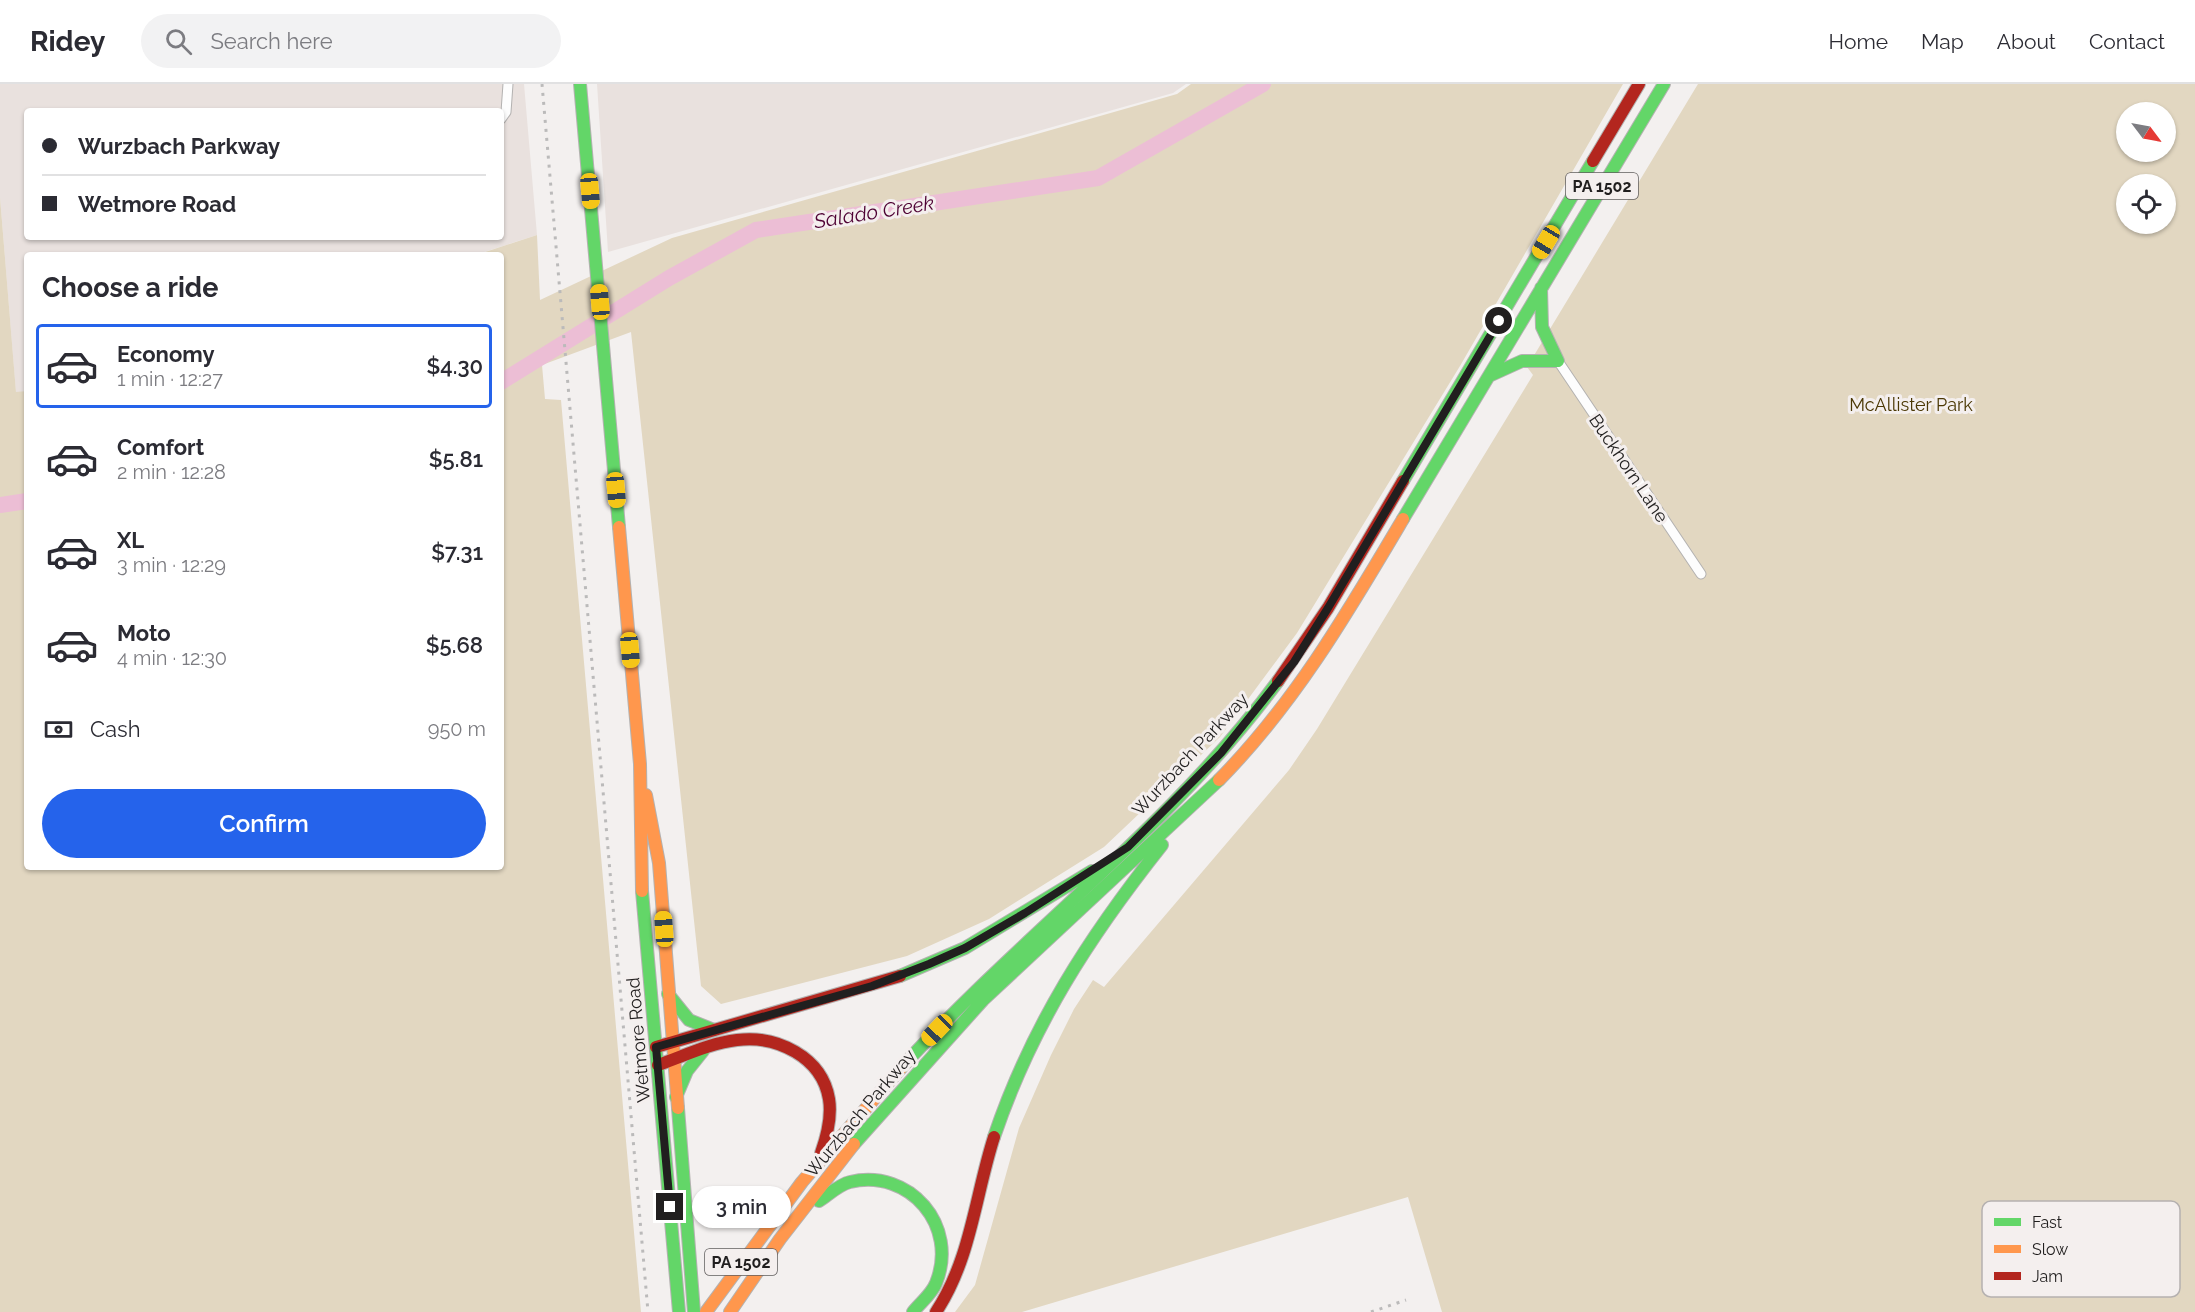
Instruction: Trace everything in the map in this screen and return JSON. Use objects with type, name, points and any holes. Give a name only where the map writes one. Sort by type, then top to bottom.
[{"type":"main road","name":"Wetmore Road","points":[[580,84],[640,764],[640,865],[679,1312]]},
{"type":"main road","name":"Wurzbach Parkway","points":[[706,1312],[777,1213],[899,1070],[983,982],[1128,847],[1221,753],[1294,662],[1391,504],[1639,84]]},
{"type":"main road","name":"Wurzbach Parkway","points":[[730,1312],[780,1239],[847,1152],[983,1000],[1209,791],[1267,729],[1321,655],[1664,84]]},
{"type":"main road","points":[[1541,288],[1542,327],[1558,361]]},
{"type":"main road","points":[[1488,377],[1510,364],[1531,357],[1558,361]]},
{"type":"main road","name":"Wetmore Road","points":[[640,764],[659,864],[694,1312]]},
{"type":"main road","points":[[936,1312],[950,1295],[960,1272],[989,1154],[1030,1051],[1059,991],[1108,914],[1163,844],[1209,791]]},
{"type":"main road","points":[[656,1047],[872,986],[929,964],[965,948],[1025,913],[1128,847]]},
{"type":"main road","points":[[668,994],[689,1020],[718,1030]]},
{"type":"main road","points":[[658,1065],[736,1040],[767,1040],[793,1050],[814,1066],[826,1086],[830,1114],[828,1132],[816,1165]]},
{"type":"main road","points":[[676,1097],[687,1071],[703,1051]]},
{"type":"main road","points":[[780,1239],[831,1188],[856,1178],[893,1182],[923,1202],[933,1215],[943,1244],[943,1261],[939,1275],[926,1299],[913,1312]]},
{"type":"street","points":[[504,115],[508,84]]},
{"type":"street","name":"Buckhorn Lane","points":[[1558,361],[1701,574]]},
{"type":"shaded area","points":[[0,84],[524,84],[537,235],[484,252],[24,252],[24,392],[16,393],[0,197]]},
{"type":"shaded area","points":[[597,84],[1186,84],[1173,93],[608,252]]},
{"type":"green space","points":[[1191,84],[1623,84],[1460,366],[1297,633],[1220,737],[1104,847],[989,919],[907,956],[721,1004],[701,986],[631,332],[542,365],[545,399],[561,400],[641,1312],[0,1312],[0,197],[16,392],[24,391],[24,870],[504,870],[504,252],[485,252],[537,235],[540,300],[672,238],[1177,94]]},
{"type":"green space","name":"McAllister Park","points":[[1698,84],[2195,84],[2195,1312],[1442,1312],[1408,1197],[1022,1312],[955,1312],[975,1285],[1019,1128],[1074,1009],[1093,980],[1104,987],[1289,770],[1317,729],[1533,375],[1527,367]]},
{"type":"waterway","name":"Salado Creek","points":[[504,380],[669,278],[756,230],[1098,178],[1263,84]]},
{"type":"waterway","name":"Salado Creek","points":[[0,505],[24,501]]},
{"type":"railway","points":[[542,84],[648,1312]]},
{"type":"railway","points":[[1371,1312],[1406,1300]]},
{"type":"traffic: fast","points":[[580,84],[619,527]]},
{"type":"traffic: fast","points":[[1403,519],[1664,84]]},
{"type":"traffic: fast","points":[[1403,481],[1593,161]]},
{"type":"traffic: fast","points":[[1541,288],[1542,327],[1558,361]]},
{"type":"traffic: fast","points":[[1489,376],[1522,361],[1558,361]]},
{"type":"traffic: fast","points":[[901,1068],[996,972],[1144,833],[1236,734],[1278,681]]},
{"type":"traffic: fast","points":[[854,1144],[983,1000],[1219,780]]},
{"type":"traffic: fast","points":[[994,1137],[1026,1057],[1065,984],[1110,914],[1162,845]]},
{"type":"traffic: fast","points":[[900,976],[965,948],[1092,871]]},
{"type":"traffic: fast","points":[[642,891],[679,1312]]},
{"type":"traffic: fast","points":[[668,994],[689,1020],[714,1030]]},
{"type":"traffic: fast","points":[[676,1097],[687,1071],[703,1051]]},
{"type":"traffic: fast","points":[[678,1108],[694,1312]]},
{"type":"traffic: fast","points":[[819,1201],[846,1183],[872,1180],[892,1184],[910,1193],[924,1206],[935,1222],[941,1241],[941,1262],[934,1287],[913,1312]]},
{"type":"traffic: slow","points":[[1219,780],[1272,720],[1319,656],[1403,519]]},
{"type":"traffic: slow","points":[[619,527],[640,764],[642,891]]},
{"type":"traffic: slow","points":[[646,795],[659,863],[678,1108]]},
{"type":"traffic: slow","points":[[706,1312],[802,1182],[901,1068]]},
{"type":"traffic: slow","points":[[730,1312],[780,1239],[854,1144]]},
{"type":"traffic: jam","points":[[1593,161],[1639,84]]},
{"type":"traffic: jam","points":[[1278,681],[1328,608],[1403,481]]},
{"type":"traffic: jam","points":[[656,1047],[900,976]]},
{"type":"traffic: jam","points":[[658,1065],[707,1047],[737,1040],[767,1041],[795,1052],[817,1071],[825,1084],[829,1099],[830,1113],[821,1153]]},
{"type":"traffic: jam","points":[[936,1312],[948,1292],[965,1249],[994,1137]]},
{"type":"route","points":[[670,1207],[656,1047],[872,986],[929,964],[965,948],[1025,913],[1128,847],[1221,753],[1294,662],[1499,321]]}]
